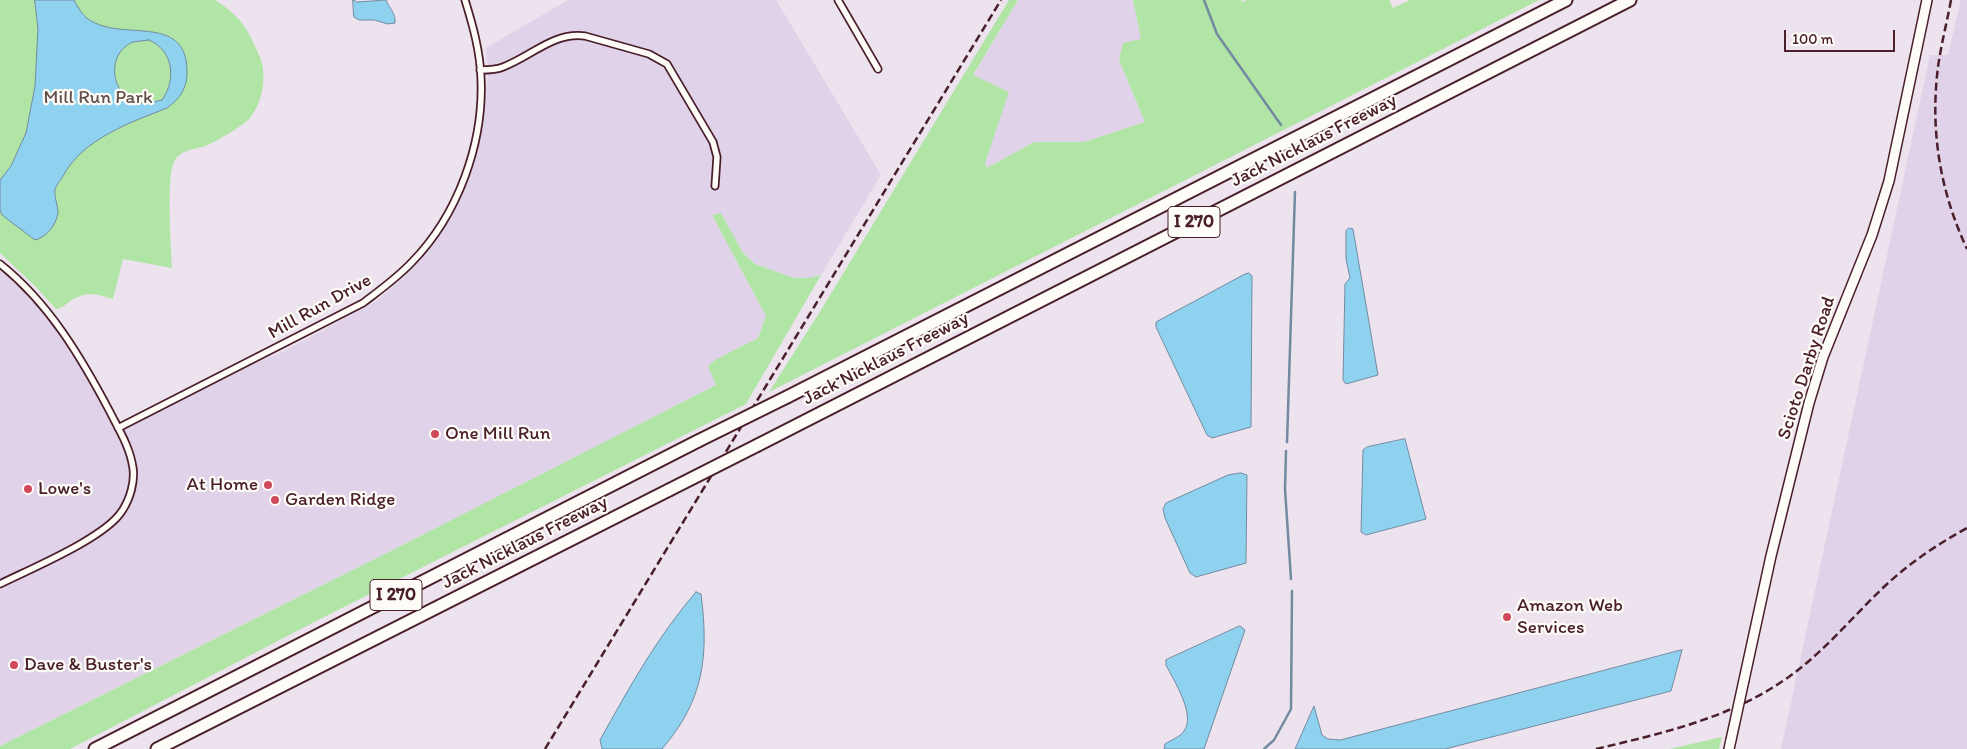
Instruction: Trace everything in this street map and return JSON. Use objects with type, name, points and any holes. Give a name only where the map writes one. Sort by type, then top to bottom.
[{"type":"highway","name":"Jack Nicklaus Freeway","points":[[95,749],[1566,0]]},
{"type":"highway","name":"Jack Nicklaus Freeway","points":[[157,749],[1630,0]]},
{"type":"main road","name":"Scioto Darby Road","points":[[1730,744],[1771,556],[1808,403],[1823,357],[1872,236],[1889,181],[1927,0]]},
{"type":"street","name":"Mill Run Drive","points":[[118,428],[195,391],[363,303],[390,284],[411,263],[436,233],[458,194],[472,154],[476,131],[481,87],[480,70],[474,28],[465,0]]},
{"type":"street","points":[[838,0],[878,69]]},
{"type":"street","points":[[480,70],[504,67],[549,42],[566,35],[585,36],[656,56],[671,70],[713,142],[717,157],[715,186]]},
{"type":"street","points":[[0,264],[44,308],[65,335],[89,372],[118,428],[129,451],[133,468],[132,487],[122,512],[111,524],[95,536],[0,584]]},
{"type":"shaded area","points":[[568,0],[776,0],[881,175],[821,275],[808,278],[794,278],[755,264],[743,253],[721,213],[712,215],[766,316],[758,338],[715,360],[716,385],[385,554],[0,746],[0,264],[55,321],[118,428],[220,377],[281,353],[378,300],[412,269],[435,241],[464,192],[476,158],[484,121],[488,70],[486,48]]},
{"type":"shaded area","points":[[1018,0],[1133,0],[1141,39],[1119,60],[1145,122],[1084,142],[1034,142],[987,168],[973,76]]},
{"type":"shaded area","points":[[1961,0],[1967,0],[1967,749],[1781,749],[1930,55],[1948,55]]},
{"type":"green space","name":"Mill Run Park","points":[[0,0],[215,0],[242,23],[259,55],[263,71],[263,88],[258,105],[249,119],[210,144],[180,154],[174,162],[170,182],[172,268],[123,259],[113,299],[86,295],[76,298],[56,309],[0,253]]},
{"type":"green space","points":[[1009,0],[1018,0],[973,75],[1009,92],[985,163],[987,168],[1034,142],[1084,142],[1145,122],[1119,60],[1123,43],[1141,39],[1133,0],[1241,0],[1242,2],[1247,0],[1389,0],[1393,8],[1410,0],[1539,0],[769,392],[821,310]]},
{"type":"green space","points":[[721,213],[743,253],[755,264],[794,278],[808,278],[821,275],[746,404],[320,619],[70,749],[0,749],[0,746],[385,554],[716,385],[708,366],[715,360],[758,338],[766,316],[712,215]]},
{"type":"green space","points":[[1722,737],[1719,749],[1670,749]]},
{"type":"water","points":[[35,0],[74,0],[90,21],[100,25],[155,32],[167,36],[177,43],[184,54],[187,76],[182,92],[176,101],[167,108],[123,126],[82,152],[57,184],[55,195],[58,213],[55,222],[47,233],[35,240],[2,215],[0,210],[0,180],[11,166],[26,133],[35,86],[38,29]],"holes":[[[149,40],[157,45],[168,58],[170,66],[170,83],[167,92],[162,100],[149,103],[132,100],[123,94],[118,86],[115,76],[118,56],[124,48],[133,42]]]},
{"type":"water","points":[[353,0],[357,2],[386,0],[393,13],[395,23],[388,24],[374,20],[359,20],[354,17]]},
{"type":"water","points":[[1349,228],[1353,229],[1378,375],[1346,384],[1343,380],[1345,284],[1350,278],[1346,259],[1346,231]]},
{"type":"water","points":[[1249,273],[1252,276],[1251,427],[1212,438],[1207,435],[1156,327],[1156,322]]},
{"type":"water","points":[[1405,439],[1426,519],[1366,535],[1361,532],[1363,450],[1367,447]]},
{"type":"water","points":[[1241,473],[1247,475],[1246,563],[1196,577],[1190,573],[1165,518],[1163,509],[1166,503],[1228,475]]},
{"type":"water","points":[[696,592],[701,594],[704,637],[703,657],[695,695],[687,713],[662,749],[602,749],[600,740],[633,682],[656,645]]},
{"type":"water","points":[[1240,626],[1245,630],[1204,749],[1164,749],[1165,744],[1178,737],[1184,731],[1187,724],[1186,707],[1166,665],[1166,660]]},
{"type":"water","points":[[1682,650],[1671,691],[1445,749],[1295,749],[1314,706],[1322,735],[1328,739],[1340,740]]},
{"type":"waterway","points":[[1204,0],[1217,34],[1281,125]]},
{"type":"waterway","points":[[1287,442],[1295,192]]},
{"type":"waterway","points":[[1286,451],[1285,489],[1291,579]]},
{"type":"waterway","points":[[1264,749],[1274,740],[1291,709],[1292,591]]},
{"type":"railway","points":[[545,749],[1001,0]]},
{"type":"railway","points":[[1951,0],[1938,67],[1935,114],[1939,160],[1944,183],[1950,205],[1967,249]]},
{"type":"railway","points":[[1596,749],[1696,722],[1745,703],[1768,691],[1816,655],[1886,585],[1905,569],[1935,547],[1967,528]]},
{"type":"place","name":"One Mill Run","points":[[435,434]]},
{"type":"place","name":"At Home","points":[[268,485]]},
{"type":"place","name":"Lowe's","points":[[28,489]]},
{"type":"place","name":"Garden Ridge","points":[[275,500]]},
{"type":"place","name":"Amazon Web Services","points":[[1507,617]]},
{"type":"place","name":"Dave & Buster's","points":[[14,665]]}]
